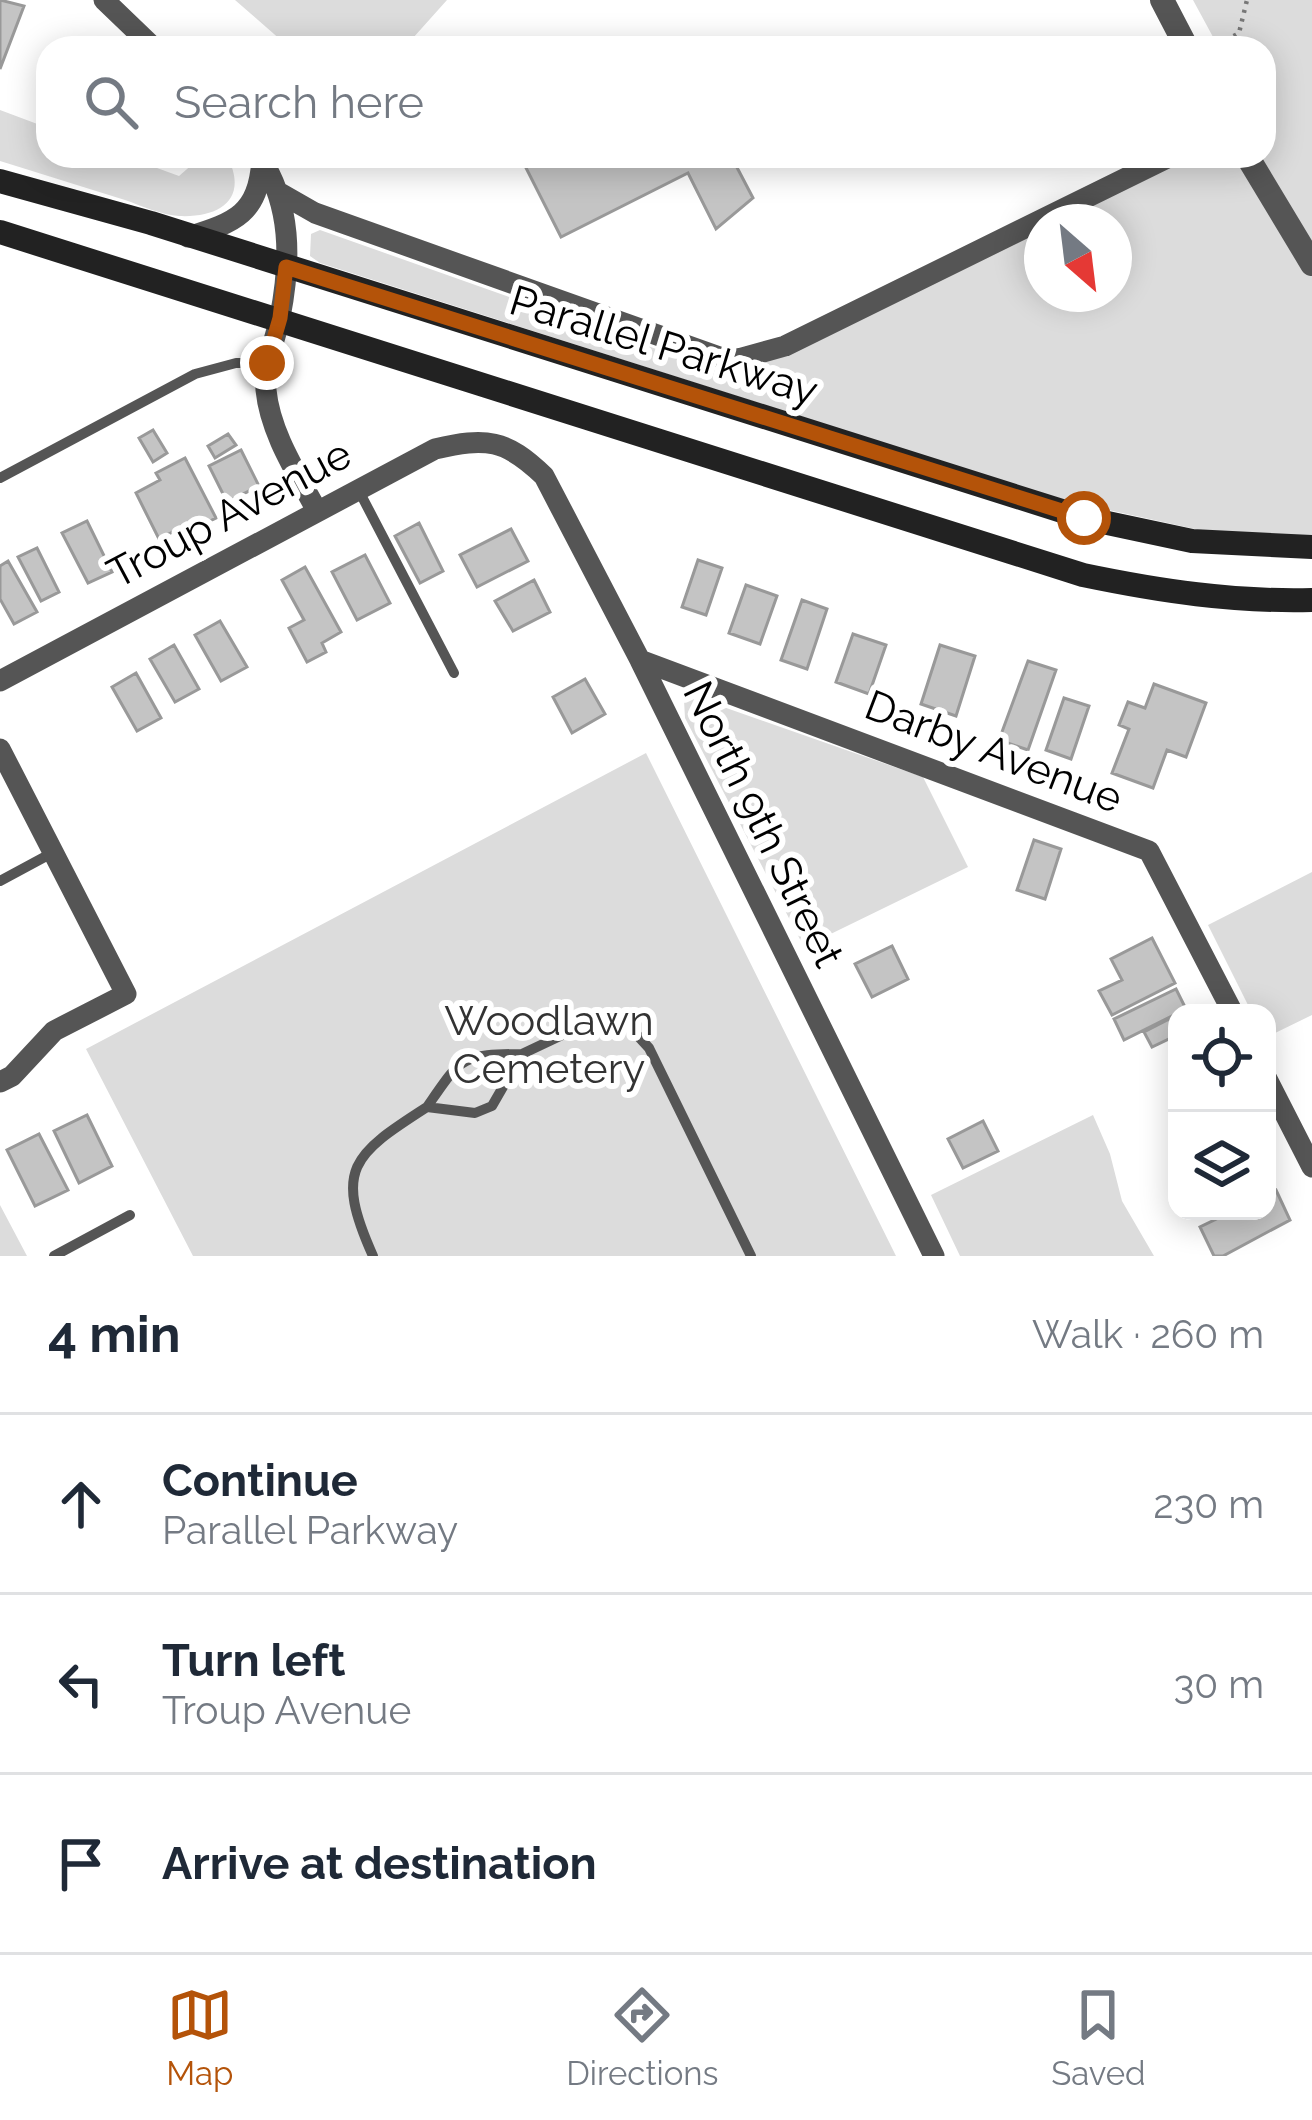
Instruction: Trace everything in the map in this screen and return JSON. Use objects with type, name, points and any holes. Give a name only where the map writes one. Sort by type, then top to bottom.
[{"type":"main road","name":"Parallel Parkway","points":[[0,181],[1084,518],[1192,541],[1312,547]]},
{"type":"main road","points":[[0,232],[1083,575],[1251,602],[1312,600]]},
{"type":"street","points":[[104,0],[142,36]]},
{"type":"street","points":[[1162,0],[1181,36]]},
{"type":"street","points":[[188,237],[244,213],[260,186],[260,168]]},
{"type":"street","points":[[266,168],[280,193],[286,224],[280,318],[267,363],[266,392],[273,421],[316,509]]},
{"type":"street","points":[[280,193],[315,213],[719,357],[738,358],[785,346],[1147,168]]},
{"type":"street","points":[[1253,168],[1312,264]]},
{"type":"street","name":"Troup Avenue","points":[[0,681],[435,449],[474,440],[503,445]]},
{"type":"street","name":"North 9th Street","points":[[503,445],[522,454],[544,476],[934,1256]]},
{"type":"street","name":"Darby Avenue","points":[[640,660],[1149,851],[1228,1004]]},
{"type":"street","points":[[0,749],[126,994],[54,1030],[12,1076],[0,1082]]},
{"type":"street","points":[[1276,1097],[1312,1167]]},
{"type":"lane","points":[[0,478],[195,374],[236,363],[267,363]]},
{"type":"lane","points":[[358,488],[454,673]]},
{"type":"lane","points":[[0,881],[52,853]]},
{"type":"lane","points":[[373,1256],[354,1204],[356,1165],[385,1134],[427,1107],[463,1060],[475,1055],[522,1054],[596,1018],[616,1018],[627,1024],[649,1048],[751,1256]]},
{"type":"lane","points":[[427,1107],[475,1113],[492,1106],[522,1054]]},
{"type":"lane","points":[[54,1256],[130,1215]]},
{"type":"path","points":[[1233,36],[1239,33],[1246,0]]},
{"type":"green space","points":[[235,0],[447,0],[415,36],[276,36]]},
{"type":"green space","points":[[1193,0],[1312,0],[1312,536],[1213,533],[1063,500],[310,256],[311,234],[320,230],[724,373],[760,361],[1024,236],[1024,312],[1132,312],[1132,204],[1087,204],[1160,168],[1276,168],[1276,36],[1212,36]]},
{"type":"green space","points":[[0,110],[36,124],[36,168],[157,168],[179,176],[188,168],[232,168],[235,183],[233,194],[218,209],[194,216],[172,215],[0,161]]},
{"type":"green space","points":[[695,697],[923,777],[968,867],[804,947],[685,718],[684,700]]},
{"type":"green space","name":"Woodlawn Cemetery","points":[[646,753],[896,1256],[193,1256],[86,1049]]},
{"type":"green space","points":[[1312,872],[1312,1015],[1276,1033],[1276,1004],[1248,1004],[1208,925]]},
{"type":"green space","points":[[1093,1115],[1110,1154],[1122,1201],[1154,1256],[960,1256],[931,1195]]},
{"type":"green space","points":[[0,1205],[27,1256],[0,1256]]},
{"type":"building","points":[[0,0],[24,6],[0,69]]},
{"type":"building","points":[[526,168],[737,168],[753,198],[716,229],[688,173],[561,237]]},
{"type":"building","points":[[153,430],[167,453],[153,462],[139,438]]},
{"type":"building","points":[[228,434],[236,445],[215,458],[208,446]]},
{"type":"building","points":[[241,450],[259,486],[227,502],[209,466]]},
{"type":"building","points":[[185,458],[216,518],[193,529],[190,523],[159,539],[136,493],[160,480],[156,473]]},
{"type":"building","points":[[87,521],[112,572],[88,583],[62,533]]},
{"type":"building","points":[[419,523],[443,571],[420,583],[395,536]]},
{"type":"building","points":[[511,529],[528,561],[477,587],[460,555]]},
{"type":"building","points":[[37,548],[59,592],[41,601],[18,557]]},
{"type":"building","points":[[365,555],[390,603],[357,620],[332,572]]},
{"type":"building","points":[[698,560],[722,568],[706,615],[682,607]]},
{"type":"building","points":[[8,561],[37,612],[14,624],[0,599],[0,566]]},
{"type":"building","points":[[305,567],[341,632],[322,643],[326,652],[307,662],[289,628],[304,620],[282,580]]},
{"type":"building","points":[[534,580],[550,612],[513,631],[495,601]]},
{"type":"building","points":[[746,585],[777,596],[760,644],[729,633]]},
{"type":"building","points":[[802,600],[827,609],[807,669],[781,660]]},
{"type":"building","points":[[220,621],[247,667],[221,681],[195,635]]},
{"type":"building","points":[[853,634],[886,645],[869,694],[836,682]]},
{"type":"building","points":[[174,645],[199,689],[175,702],[150,659]]},
{"type":"building","points":[[940,645],[975,656],[956,716],[921,704]]},
{"type":"building","points":[[1028,661],[1056,670],[1028,750],[999,740]]},
{"type":"building","points":[[136,673],[161,718],[137,731],[112,687]]},
{"type":"building","points":[[585,679],[605,714],[572,733],[553,697]]},
{"type":"building","points":[[1154,684],[1206,703],[1186,757],[1167,750],[1153,788],[1112,773],[1129,729],[1119,725],[1128,702],[1145,708]]},
{"type":"building","points":[[1064,698],[1089,706],[1071,759],[1046,750]]},
{"type":"building","points":[[1034,840],[1061,849],[1045,899],[1017,890]]},
{"type":"building","points":[[1152,938],[1175,983],[1112,1015],[1099,991],[1122,980],[1111,959]]},
{"type":"building","points":[[892,946],[908,979],[872,997],[855,964]]},
{"type":"building","points":[[1176,989],[1184,1004],[1168,1004],[1168,1018],[1124,1040],[1114,1019]]},
{"type":"building","points":[[1168,1020],[1168,1039],[1152,1047],[1144,1032]]},
{"type":"building","points":[[87,1115],[112,1166],[79,1183],[54,1131]]},
{"type":"building","points":[[983,1121],[998,1151],[963,1168],[948,1139]]},
{"type":"building","points":[[39,1134],[68,1190],[35,1206],[7,1150]]},
{"type":"building","points":[[1276,1190],[1290,1220],[1223,1256],[1214,1256],[1200,1227],[1214,1220],[1276,1220]]},
{"type":"route","points":[[267,363],[280,318],[286,267],[1084,518]]}]
